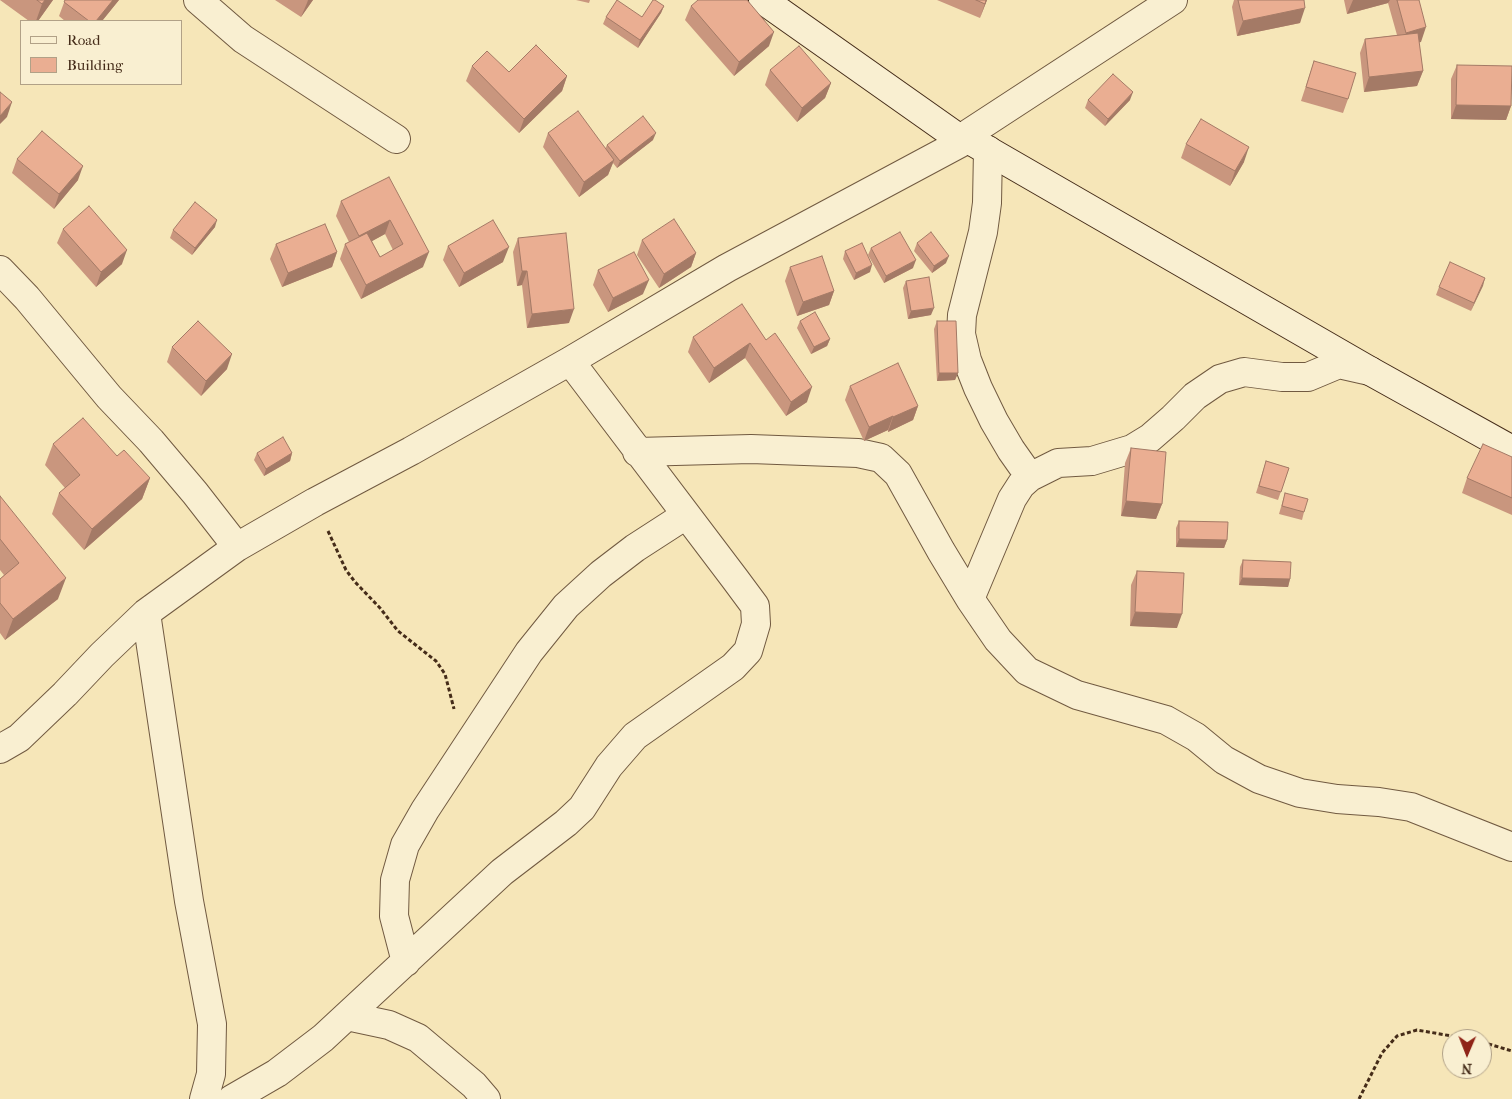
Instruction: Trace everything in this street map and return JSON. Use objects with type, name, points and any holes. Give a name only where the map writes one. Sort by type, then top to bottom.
[{"type":"street","points":[[198,0],[243,38],[396,139]]},
{"type":"street","points":[[763,0],[972,142],[1370,371],[1512,450]]},
{"type":"street","points":[[0,749],[18,738],[59,700],[146,613],[237,547],[570,362],[727,268],[972,142],[1173,0]]},
{"type":"street","points":[[972,142],[987,203],[983,232],[962,315],[961,334],[967,360],[978,388],[994,421],[1030,477]]},
{"type":"street","points":[[0,270],[27,298],[109,397],[151,441],[237,547]]},
{"type":"street","points":[[232,1099],[277,1074],[304,1054],[502,872],[577,813],[609,766],[635,736],[733,667],[748,651],[756,624],[754,606],[570,362]]},
{"type":"street","points":[[970,600],[1012,500],[1021,485],[1030,477],[1058,463],[1092,461],[1132,449],[1150,438],[1174,418],[1195,396],[1220,379],[1244,372],[1282,377],[1308,376],[1339,364],[1370,371]]},
{"type":"street","points":[[637,452],[751,449],[858,453],[881,458],[898,474],[970,600],[998,640],[1027,671],[1077,695],[1166,720],[1196,737],[1224,760],[1259,779],[1300,793],[1411,807],[1512,847]]},
{"type":"street","points":[[406,962],[394,916],[395,880],[405,845],[425,810],[530,652],[566,606],[601,574],[635,548],[686,515]]},
{"type":"street","points":[[146,613],[189,901],[212,1024],[211,1074],[204,1099]]},
{"type":"street","points":[[347,1016],[389,1024],[418,1038],[474,1086],[486,1099]]},
{"type":"path","points":[[315,502],[339,557],[355,582],[380,608],[398,631],[436,661],[445,674],[453,706],[461,756]]},
{"type":"path","points":[[1360,1099],[1382,1053],[1398,1036],[1417,1030],[1442,1034]]},
{"type":"path","points":[[1492,1045],[1512,1052]]},
{"type":"building","points":[[37,0],[45,0],[42,4]]},
{"type":"building","points":[[65,0],[113,0],[97,20],[88,20],[64,2]]},
{"type":"building","points":[[617,0],[642,17],[653,0],[664,6],[640,40],[606,17]]},
{"type":"building","points":[[698,0],[747,0],[774,32],[739,62],[691,6]]},
{"type":"building","points":[[976,0],[986,0],[985,4]]},
{"type":"building","points":[[1238,0],[1304,0],[1305,8],[1243,21]]},
{"type":"building","points":[[1397,0],[1419,0],[1426,27],[1406,33]]},
{"type":"building","points":[[1418,33],[1423,71],[1369,77],[1365,39]]},
{"type":"building","points":[[536,45],[567,76],[524,119],[472,66],[487,51],[509,72]]},
{"type":"building","points":[[799,46],[831,83],[802,108],[770,70]]},
{"type":"building","points":[[1314,61],[1356,73],[1348,99],[1306,87]]},
{"type":"building","points":[[1457,65],[1512,66],[1511,106],[1456,105]]},
{"type":"building","points":[[1113,74],[1133,92],[1108,119],[1088,100]]},
{"type":"building","points":[[0,92],[12,102],[0,116]]},
{"type":"building","points":[[578,111],[614,160],[584,182],[548,133]]},
{"type":"building","points":[[643,116],[656,133],[620,161],[607,145]]},
{"type":"building","points":[[1201,119],[1249,147],[1235,171],[1186,144]]},
{"type":"building","points":[[42,131],[83,166],[59,194],[17,159]]},
{"type":"building","points":[[389,177],[429,252],[366,285],[345,244],[367,233],[380,257],[403,244],[390,220],[359,236],[341,201]]},
{"type":"building","points":[[195,202],[217,220],[195,248],[173,230]]},
{"type":"building","points":[[89,206],[127,250],[101,272],[63,229]]},
{"type":"building","points":[[674,219],[696,253],[664,274],[642,240]]},
{"type":"building","points":[[493,220],[509,247],[464,273],[448,246]]},
{"type":"building","points":[[325,224],[337,252],[288,273],[276,244]]},
{"type":"building","points":[[900,232],[916,260],[886,276],[871,248]]},
{"type":"building","points":[[931,232],[949,256],[934,266],[917,243]]},
{"type":"building","points":[[566,233],[574,309],[532,314],[527,271],[522,271],[518,238]]},
{"type":"building","points":[[862,243],[872,265],[856,273],[845,251]]},
{"type":"building","points":[[634,252],[649,280],[613,298],[598,270]]},
{"type":"building","points":[[822,256],[834,291],[803,302],[790,267]]},
{"type":"building","points":[[1450,262],[1485,278],[1474,303],[1439,287]]},
{"type":"building","points":[[929,277],[934,308],[911,311],[906,281]]},
{"type":"building","points":[[742,304],[766,340],[775,333],[812,387],[791,402],[750,343],[714,368],[693,337]]},
{"type":"building","points":[[815,312],[830,339],[814,347],[800,321]]},
{"type":"building","points":[[198,321],[232,354],[206,381],[172,347]]},
{"type":"building","points":[[937,321],[956,321],[958,373],[939,373]]},
{"type":"building","points":[[898,363],[918,406],[869,427],[850,386]]},
{"type":"building","points":[[83,418],[117,456],[124,450],[150,478],[92,529],[59,493],[80,475],[53,444]]},
{"type":"building","points":[[283,437],[292,453],[266,469],[257,453]]},
{"type":"building","points":[[1483,444],[1512,457],[1512,498],[1467,478]]},
{"type":"building","points":[[1131,448],[1166,452],[1162,504],[1126,501]]},
{"type":"building","points":[[1266,461],[1289,468],[1281,492],[1259,486]]},
{"type":"building","points":[[1285,493],[1308,499],[1304,512],[1282,506]]},
{"type":"building","points":[[0,496],[66,578],[13,619],[0,603],[0,579],[19,563],[0,539]]},
{"type":"building","points":[[1179,521],[1228,522],[1227,540],[1179,539]]},
{"type":"building","points":[[1243,560],[1291,562],[1290,579],[1242,578]]},
{"type":"building","points":[[1137,571],[1184,573],[1182,614],[1135,612]]}]
